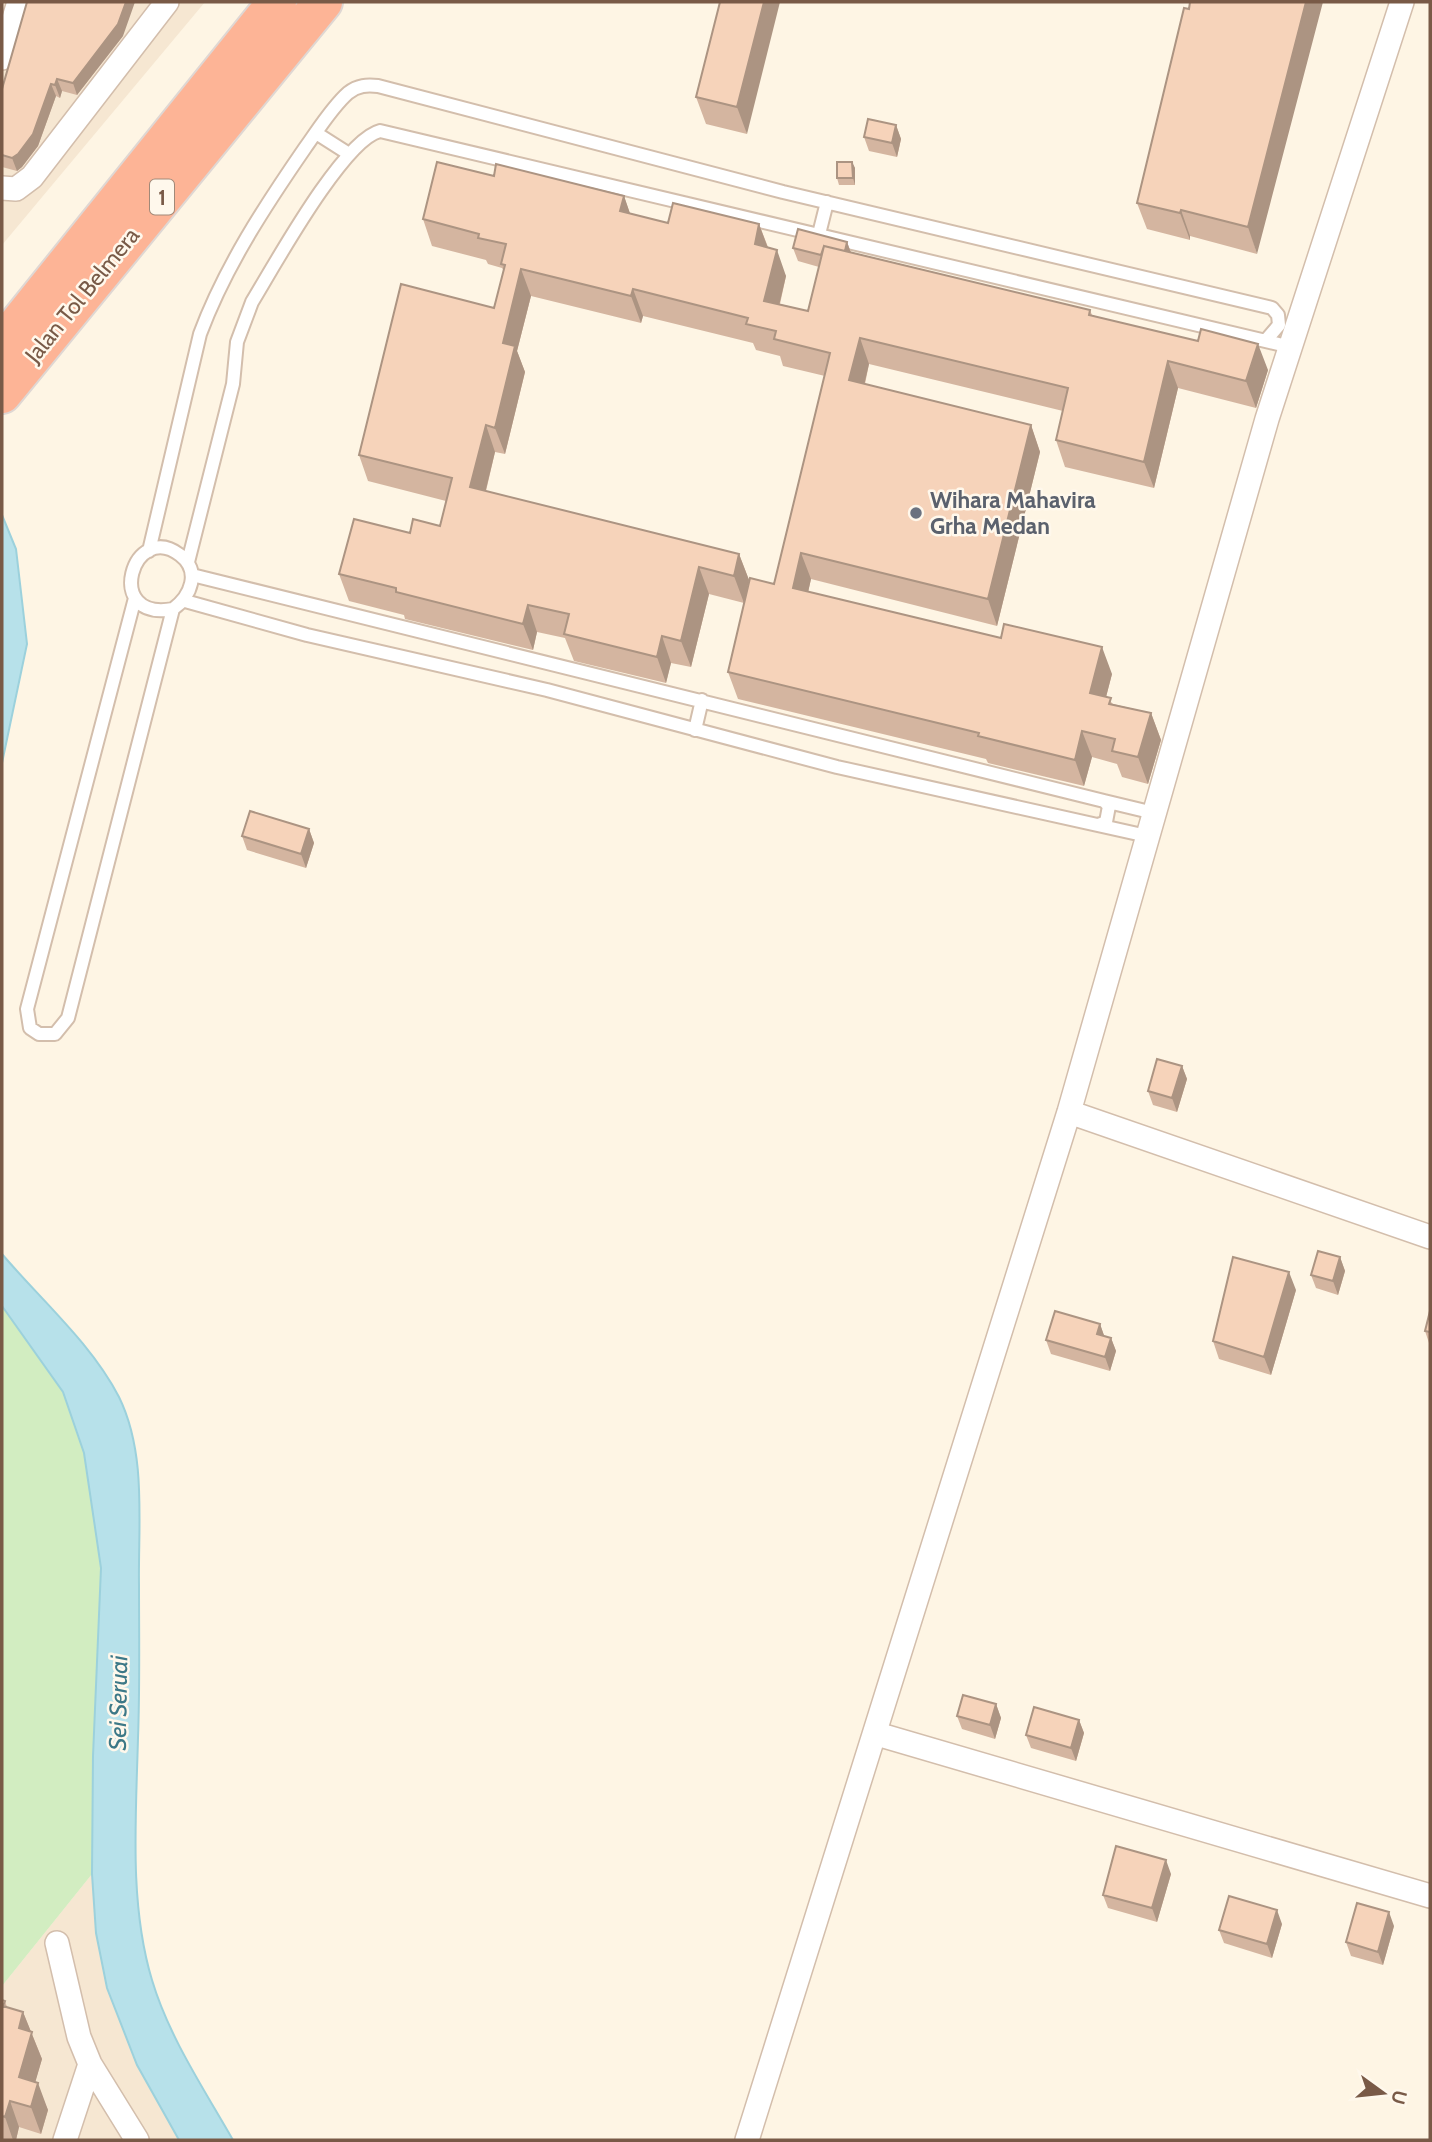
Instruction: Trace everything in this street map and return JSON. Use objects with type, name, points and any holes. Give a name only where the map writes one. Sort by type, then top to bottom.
[{"type":"highway","name":"Jalan Tol Belmera","points":[[2,344],[277,2]]},
{"type":"highway","name":"Jalan Tol Belmera","points":[[2,394],[323,2]]},
{"type":"street","points":[[2,58],[19,2]]},
{"type":"street","points":[[747,2140],[877,1734],[1069,1112],[1267,419],[1402,2]]},
{"type":"street","points":[[2,188],[16,189],[32,177],[161,7]]},
{"type":"street","points":[[1069,1112],[1430,1237]]},
{"type":"street","points":[[877,1734],[1430,1896]]},
{"type":"street","points":[[57,1943],[79,2038],[90,2064],[137,2140]]},
{"type":"street","points":[[65,2140],[90,2064]]},
{"type":"lane","points":[[149,551],[200,334],[210,308],[261,211],[316,133],[348,93],[361,85],[378,86],[827,202],[1300,316]]},
{"type":"lane","points":[[188,562],[233,384],[242,322],[310,209],[349,154],[369,135],[386,131],[1267,339],[1291,347]]},
{"type":"lane","points":[[316,133],[349,154]]},
{"type":"lane","points":[[819,234],[827,202]]},
{"type":"lane","points":[[1267,339],[1279,325],[1279,315],[1272,308]]},
{"type":"lane","points":[[163,548],[177,552],[188,562],[192,575],[185,601],[173,609],[159,612],[146,607],[135,598],[130,585],[131,571],[138,559],[149,551],[163,548]]},
{"type":"lane","points":[[192,575],[1154,813]]},
{"type":"lane","points":[[135,598],[27,1009],[30,1028],[38,1034],[55,1034],[68,1018],[173,609]]},
{"type":"lane","points":[[185,601],[307,635],[547,690],[837,767],[1147,836]]},
{"type":"lane","points":[[695,730],[702,700]]},
{"type":"lane","points":[[1098,825],[1106,822],[1109,814],[1109,806],[1104,801]]},
{"type":"shaded area","points":[[2,2],[205,2],[2,245]]},
{"type":"shaded area","points":[[92,1874],[96,1933],[107,1988],[137,2065],[179,2140],[2,2140],[2,1986]]},
{"type":"green space","points":[[2,1306],[63,1392],[84,1453],[101,1568],[93,1756],[92,1874],[2,1986]]},
{"type":"water","points":[[2,515],[16,549],[27,644],[2,763]]},
{"type":"water","name":"Sei Seruai","points":[[2,1254],[65,1322],[108,1377],[128,1419],[134,1442],[139,1489],[139,1700],[135,1829],[140,1921],[159,2001],[188,2062],[233,2140],[179,2140],[137,2065],[107,1988],[96,1933],[92,1874],[93,1756],[101,1568],[84,1453],[63,1392],[2,1306]]},
{"type":"building","points":[[27,2],[126,2],[118,24],[73,83],[57,79],[55,85],[51,84],[33,134],[12,158],[2,155],[2,89]]},
{"type":"building","points":[[720,2],[764,2],[737,107],[696,97]]},
{"type":"building","points":[[1190,2],[1306,2],[1248,227],[1181,210],[1180,213],[1137,203],[1184,8],[1189,9]]},
{"type":"building","points":[[868,119],[896,125],[892,143],[864,137]]},
{"type":"building","points":[[437,162],[494,176],[496,164],[624,196],[620,211],[668,223],[673,203],[759,224],[755,244],[777,250],[764,301],[808,311],[824,246],[1090,310],[1089,315],[1198,341],[1201,329],[1258,344],[1246,381],[1168,361],[1144,462],[1056,440],[1068,388],[860,338],[849,380],[1031,425],[988,599],[801,553],[793,588],[1001,638],[1004,624],[1102,647],[1090,693],[1111,698],[1109,704],[1151,713],[1138,757],[1112,751],[1115,739],[1082,731],[1075,760],[978,736],[979,733],[728,672],[750,578],[774,584],[830,353],[774,339],[776,331],[746,324],[748,318],[633,289],[631,296],[521,269],[503,343],[515,346],[495,428],[486,425],[470,487],[739,554],[734,576],[699,567],[681,641],[662,636],[657,657],[564,634],[569,614],[528,605],[523,624],[396,592],[396,588],[339,574],[354,519],[410,533],[413,519],[440,526],[452,478],[359,455],[401,284],[494,308],[505,265],[501,264],[506,244],[478,238],[479,234],[423,219]]},
{"type":"building","points":[[837,162],[852,162],[853,178],[837,178]]},
{"type":"building","points":[[798,229],[847,242],[845,251],[824,246],[821,255],[793,248]]},
{"type":"building","points":[[250,811],[309,829],[301,854],[242,836]]},
{"type":"building","points":[[1157,1059],[1182,1066],[1172,1098],[1148,1091]]},
{"type":"building","points":[[1318,1251],[1340,1257],[1333,1281],[1311,1275]]},
{"type":"building","points":[[1233,1257],[1289,1272],[1264,1357],[1213,1341]]},
{"type":"building","points":[[1055,1311],[1100,1324],[1097,1334],[1111,1338],[1105,1357],[1046,1340]]},
{"type":"building","points":[[1430,1311],[1430,1332],[1425,1331]]},
{"type":"building","points":[[963,1695],[996,1704],[990,1725],[957,1716]]},
{"type":"building","points":[[1034,1707],[1079,1720],[1071,1748],[1026,1735]]},
{"type":"building","points":[[1116,1846],[1166,1860],[1152,1908],[1103,1895]]},
{"type":"building","points":[[1229,1896],[1277,1910],[1267,1944],[1219,1930]]},
{"type":"building","points":[[1357,1903],[1389,1912],[1378,1952],[1346,1942]]},
{"type":"building","points":[[2,2000],[5,2001],[3,2006],[23,2012],[19,2028],[32,2032],[19,2077],[38,2083],[31,2107],[10,2101],[5,2117],[2,2116]]},
{"type":"place","name":"Wihara Mahavira Grha Medan","points":[[916,513]]}]
